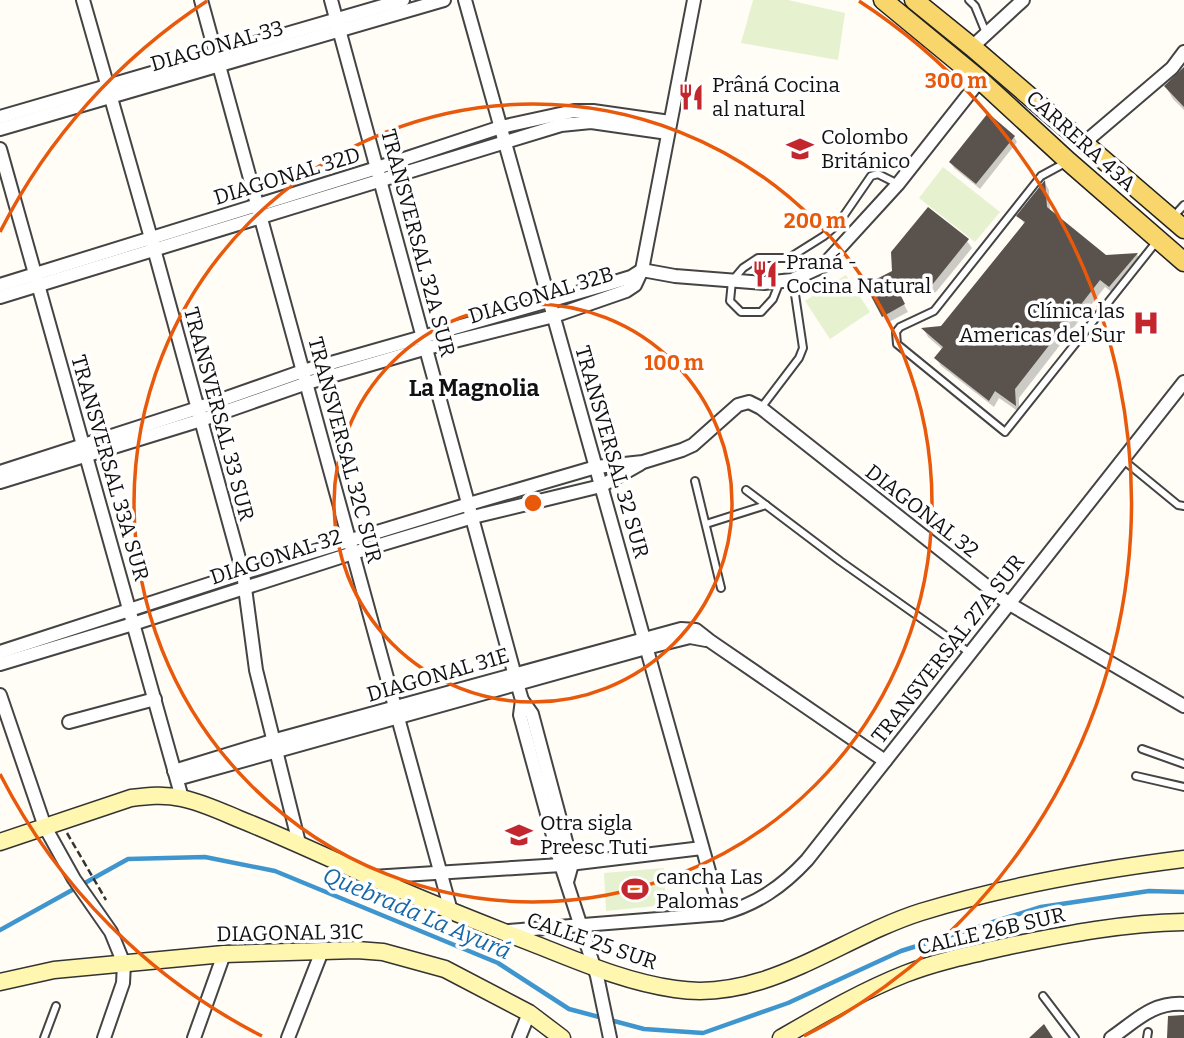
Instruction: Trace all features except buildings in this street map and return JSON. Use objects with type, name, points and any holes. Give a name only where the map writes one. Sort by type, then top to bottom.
[{"type":"main road","name":"CARRERA 43A","points":[[883,0],[980,80],[1068,161],[1184,261]]},
{"type":"main road","name":"CARRERA 43A","points":[[914,0],[1084,143],[1180,217]]},
{"type":"main road","name":"CALLE 25 SUR","points":[[0,842],[131,798],[182,798],[299,843],[596,974],[678,990],[717,991],[770,979],[871,931],[920,913],[988,894],[1184,859]]},
{"type":"main road","name":"CALLE 26B SUR","points":[[781,1038],[851,999],[905,974],[939,963],[1110,927],[1184,922]]},
{"type":"main road","name":"DIAGONAL 31C","points":[[0,982],[54,970],[224,954],[356,950],[412,959],[445,969],[529,1013],[562,1038]]},
{"type":"street","name":"TRANSVERSAL 33 SUR","points":[[82,0],[153,243],[243,573],[256,670],[299,843]]},
{"type":"street","name":"TRANSVERSAL 32C SUR","points":[[201,0],[451,911]]},
{"type":"street","name":"TRANSVERSAL 32A SUR","points":[[331,0],[522,700],[532,714],[566,864],[567,883],[596,974],[610,1038]]},
{"type":"street","name":"DIAGONAL 33","points":[[338,25],[402,0]]},
{"type":"street","name":"DIAGONAL 33","points":[[0,117],[109,91],[338,25],[444,0]]},
{"type":"street","name":"TRANSVERSAL 32 SUR","points":[[465,0],[721,914]]},
{"type":"street","points":[[642,270],[694,0]]},
{"type":"street","points":[[972,47],[1023,0]]},
{"type":"street","points":[[1084,143],[1172,68],[1184,52]]},
{"type":"street","name":"DIAGONAL 32B","points":[[0,472],[85,450],[305,377],[631,277],[642,270],[732,281],[786,281],[823,266],[898,184],[980,80]]},
{"type":"street","name":"DIAGONAL 33","points":[[0,129],[109,91]]},
{"type":"street","name":"DIAGONAL 32D","points":[[379,174],[501,127],[574,111],[593,111],[669,128]]},
{"type":"street","name":"DIAGONAL 32D","points":[[0,285],[37,279],[379,174],[576,122],[669,128]]},
{"type":"street","name":"TRANSVERSAL 33A SUR","points":[[0,149],[182,798]]},
{"type":"street","name":"DIAGONAL 32B","points":[[425,342],[554,316],[626,291],[635,285],[642,270]]},
{"type":"street","name":"DIAGONAL 32D","points":[[0,297],[37,279]]},
{"type":"street","name":"TRANSVERSAL 27A SUR","points":[[721,914],[764,897],[787,881],[807,860],[1184,382]]},
{"type":"street","name":"DIAGONAL 32","points":[[0,652],[243,573],[601,486],[643,462],[693,445],[738,405],[749,402],[761,408],[1008,603],[1184,706]]},
{"type":"street","name":"DIAGONAL 32B","points":[[0,482],[85,450]]},
{"type":"street","name":"DIAGONAL 32","points":[[0,664],[246,587],[469,504],[596,467],[643,462]]},
{"type":"street","name":"DIAGONAL 31E","points":[[176,775],[274,745],[645,643],[690,637],[710,642],[885,761]]},
{"type":"street","points":[[0,695],[45,827],[74,878],[111,932],[124,964],[123,983],[104,1038]]},
{"type":"street","points":[[69,722],[155,699]]},
{"type":"street","points":[[371,877],[566,864],[702,848]]},
{"type":"street","points":[[503,932],[721,914]]},
{"type":"street","points":[[288,1038],[322,951]]},
{"type":"street","points":[[194,1038],[224,954]]},
{"type":"street","points":[[1111,1038],[1152,1009],[1167,1003],[1184,1004]]},
{"type":"street","points":[[519,1038],[529,1013]]},
{"type":"lane","points":[[969,0],[975,6],[986,33]]},
{"type":"lane","points":[[1068,161],[1041,176],[934,312],[900,327],[896,332],[897,344],[1005,432],[1158,239]]},
{"type":"lane","points":[[786,281],[767,307],[753,313],[741,312],[730,301],[732,281],[743,268],[754,260],[789,258],[832,231],[871,176],[878,174],[898,184]]},
{"type":"lane","points":[[761,408],[799,358],[803,348],[786,281]]},
{"type":"lane","points":[[1122,459],[1178,505],[1184,506]]},
{"type":"lane","points":[[695,481],[721,588]]},
{"type":"lane","points":[[746,490],[840,561],[970,653]]},
{"type":"lane","points":[[706,524],[766,505]]},
{"type":"lane","points":[[1142,749],[1184,764]]},
{"type":"lane","points":[[1136,776],[1184,787]]},
{"type":"lane","points":[[1043,996],[1074,1038]]},
{"type":"lane","points":[[44,1038],[56,1006]]},
{"type":"path","points":[[66,830],[108,905]]},
{"type":"green space","points":[[753,0],[788,0],[845,13],[838,60],[741,43]]},
{"type":"green space","points":[[943,167],[1000,212],[975,242],[919,198]]},
{"type":"green space","points":[[846,275],[870,312],[830,339],[805,301]]},
{"type":"green space","name":"cancha Las Palomas","points":[[664,868],[666,905],[606,911],[604,873]]},
{"type":"waterway","name":"Quebrada La Ayurá","points":[[0,930],[128,859],[205,857],[275,871],[498,963],[569,1009],[644,1029],[703,1033],[788,1003],[901,951],[1041,907],[1149,891],[1184,892]]},
{"type":"place","name":"Prâná Cocina al natural","points":[[691,97]]},
{"type":"place","name":"Colombo Británico","points":[[800,149]]},
{"type":"place","name":"Praná - Cocina Natural","points":[[765,274]]},
{"type":"place","name":"Clínica las Americas del Sur","points":[[1146,323]]},
{"type":"place","name":"Otra sigla Preesc Tuti","points":[[519,835]]},
{"type":"place","name":"cancha Las Palomas","points":[[635,889]]},
{"type":"district","name":"La Magnolia","points":[[474,388]]}]
